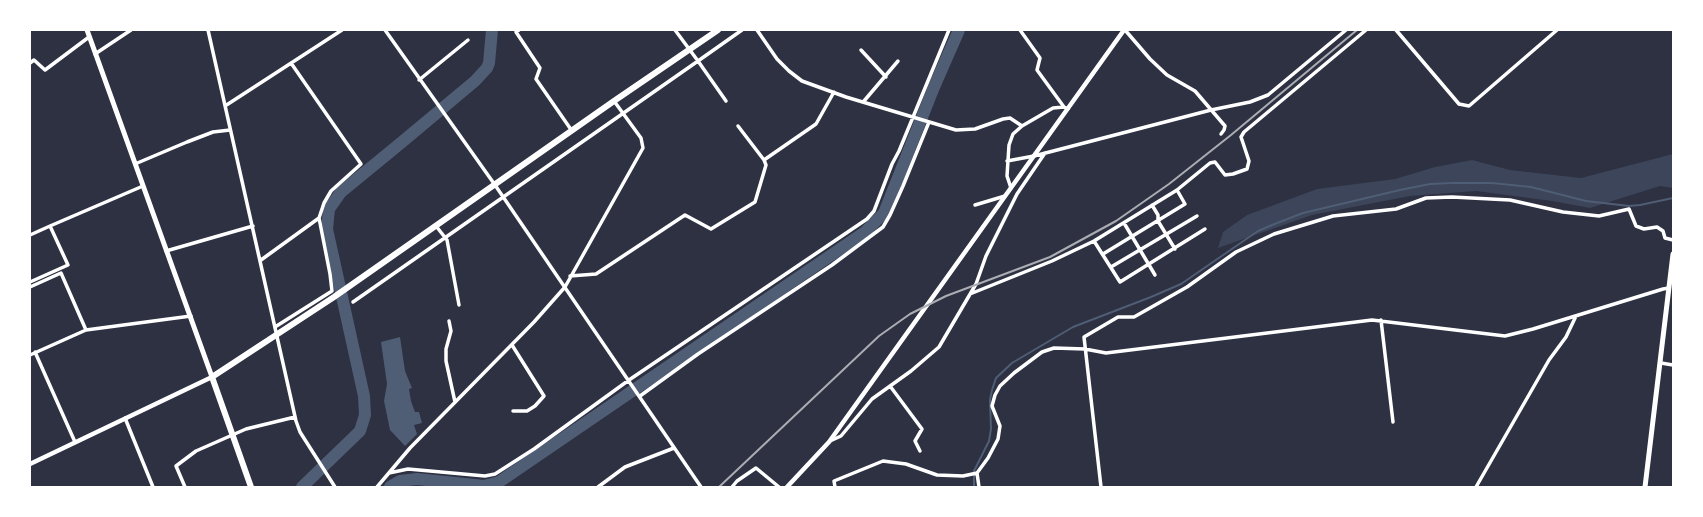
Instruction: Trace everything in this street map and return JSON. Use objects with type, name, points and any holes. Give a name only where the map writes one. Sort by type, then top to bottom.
[{"type":"main road","points":[[87,30],[166,251],[191,316],[251,487]]},
{"type":"main road","points":[[212,377],[277,335],[436,226],[718,30]]},
{"type":"main road","points":[[1645,487],[1671,288],[1673,254]]},
{"type":"street","points":[[95,54],[131,30]]},
{"type":"street","points":[[208,30],[261,260],[295,417],[300,432],[335,487]]},
{"type":"street","points":[[225,106],[342,30]]},
{"type":"street","points":[[385,30],[565,286],[701,487]]},
{"type":"street","points":[[519,30],[516,32],[540,68],[536,80],[572,131]]},
{"type":"street","points":[[675,30],[726,101]]},
{"type":"street","points":[[353,302],[742,30]]},
{"type":"street","points":[[757,30],[777,59],[802,81],[956,130],[974,129],[1010,118],[1022,126]]},
{"type":"street","points":[[389,473],[408,469],[484,476],[495,474],[534,449],[630,381],[867,219],[874,211],[949,30]]},
{"type":"street","points":[[1020,30],[1040,58],[1037,70],[1066,108]]},
{"type":"street","points":[[787,487],[829,442],[914,321],[1006,196],[1066,108],[1125,30],[1150,59],[1167,75],[1195,91],[1225,126],[1221,134]]},
{"type":"street","points":[[1008,161],[1034,156],[1211,110],[1250,102],[1268,95],[1346,30]]},
{"type":"street","points":[[970,294],[1052,262],[1094,241],[1177,190],[1210,163],[1215,162],[1225,175],[1247,169],[1249,161],[1241,137],[1244,132],[1366,30]]},
{"type":"street","points":[[1396,30],[1459,104],[1469,106],[1557,30]]},
{"type":"street","points":[[30,63],[34,60],[45,70],[89,37]]},
{"type":"street","points":[[419,80],[468,40]]},
{"type":"street","points":[[861,50],[886,77]]},
{"type":"street","points":[[864,101],[886,77],[898,61]]},
{"type":"street","points":[[275,327],[332,291],[319,218],[324,203],[331,191],[360,164],[291,63]]},
{"type":"street","points":[[764,160],[816,124],[834,92]]},
{"type":"street","points":[[377,487],[410,448],[534,322],[565,286],[643,148],[641,138],[614,101]]},
{"type":"street","points":[[1011,188],[1007,176],[1009,145],[1013,134],[1022,126],[1053,108],[1066,108]]},
{"type":"street","points":[[641,397],[698,354],[832,265],[883,227],[903,186],[928,122]]},
{"type":"street","points":[[570,276],[596,274],[685,215],[711,229],[756,202],[766,165],[764,160],[738,126]]},
{"type":"street","points":[[135,164],[213,132],[230,130]]},
{"type":"street","points":[[829,442],[841,436],[872,399],[911,371],[939,347],[976,284],[986,256],[1016,194],[1045,153]]},
{"type":"street","points":[[30,235],[143,186]]},
{"type":"street","points":[[1102,254],[1185,204],[1177,190]]},
{"type":"street","points":[[975,205],[1006,196]]},
{"type":"street","points":[[1101,487],[1084,337],[1118,317],[1134,317],[1187,287],[1236,252],[1274,234],[1333,216],[1396,209],[1426,198],[1452,197],[1510,200],[1563,212],[1599,216],[1629,209],[1636,226],[1644,229],[1656,227],[1663,231],[1665,238],[1673,240]]},
{"type":"street","points":[[1152,206],[1158,215],[1158,221],[1175,249]]},
{"type":"street","points":[[1111,267],[1197,216]]},
{"type":"street","points":[[261,260],[319,218]]},
{"type":"street","points":[[1124,223],[1156,275]]},
{"type":"street","points":[[30,282],[68,265],[50,226]]},
{"type":"street","points":[[166,251],[253,226]]},
{"type":"street","points":[[436,226],[447,240],[459,305]]},
{"type":"street","points":[[1094,241],[1120,282],[1205,229]]},
{"type":"street","points":[[30,287],[61,274],[86,330]]},
{"type":"street","points":[[835,487],[834,481],[883,461],[906,464],[937,475],[963,476],[977,473],[988,458],[998,439],[1000,426],[992,406],[995,395],[1000,386],[1014,372],[1042,352],[1054,348],[1085,349],[1106,353],[1372,320],[1504,336],[1576,316],[1663,289],[1671,288]]},
{"type":"street","points":[[30,355],[86,330],[191,316]]},
{"type":"street","points":[[1476,487],[1549,360],[1566,337],[1576,316]]},
{"type":"street","points":[[1381,320],[1393,422]]},
{"type":"street","points":[[449,321],[450,332],[446,349],[446,361],[455,402]]},
{"type":"street","points":[[512,344],[544,396],[535,406],[527,411],[513,412]]},
{"type":"street","points":[[35,352],[75,442]]},
{"type":"street","points":[[1661,363],[1673,365]]},
{"type":"street","points":[[30,464],[212,377]]},
{"type":"street","points":[[890,386],[922,429],[915,441],[920,451]]},
{"type":"street","points":[[185,487],[176,466],[200,449],[246,429],[295,417]]},
{"type":"street","points":[[125,418],[153,487]]},
{"type":"street","points":[[598,487],[625,467],[674,448]]},
{"type":"street","points":[[732,487],[737,481],[756,468],[779,487]]},
{"type":"street","points":[[977,473],[979,487]]},
{"type":"shaded area","points":[[1673,154],[1673,188],[1660,186],[1590,208],[1552,201],[1476,191],[1410,196],[1312,215],[1218,248],[1223,232],[1247,215],[1317,189],[1395,179],[1435,167],[1472,160],[1510,170],[1581,178]]},
{"type":"shaded area","points":[[400,337],[405,371],[412,388],[409,389],[411,401],[415,412],[419,412],[422,423],[414,425],[417,434],[405,446],[390,430],[384,401],[387,384],[381,342]]},
{"type":"waterway","points":[[302,487],[360,431],[365,415],[364,396],[327,229],[329,209],[341,192],[475,81],[487,68],[489,63],[492,30]]},
{"type":"waterway","points":[[390,487],[400,481],[417,479],[484,486],[499,482],[865,232],[884,213],[934,87],[959,30]]},
{"type":"waterway","points":[[974,487],[974,471],[989,441],[991,429],[990,400],[992,390],[996,378],[1012,363],[1073,327],[1181,284],[1258,231],[1272,225],[1303,213],[1430,184],[1492,183],[1531,187],[1586,201],[1629,206],[1673,198]]},
{"type":"railway","points":[[719,487],[879,336],[910,314],[946,296],[1050,257],[1116,221],[1169,184],[1231,135],[1357,30]]}]
